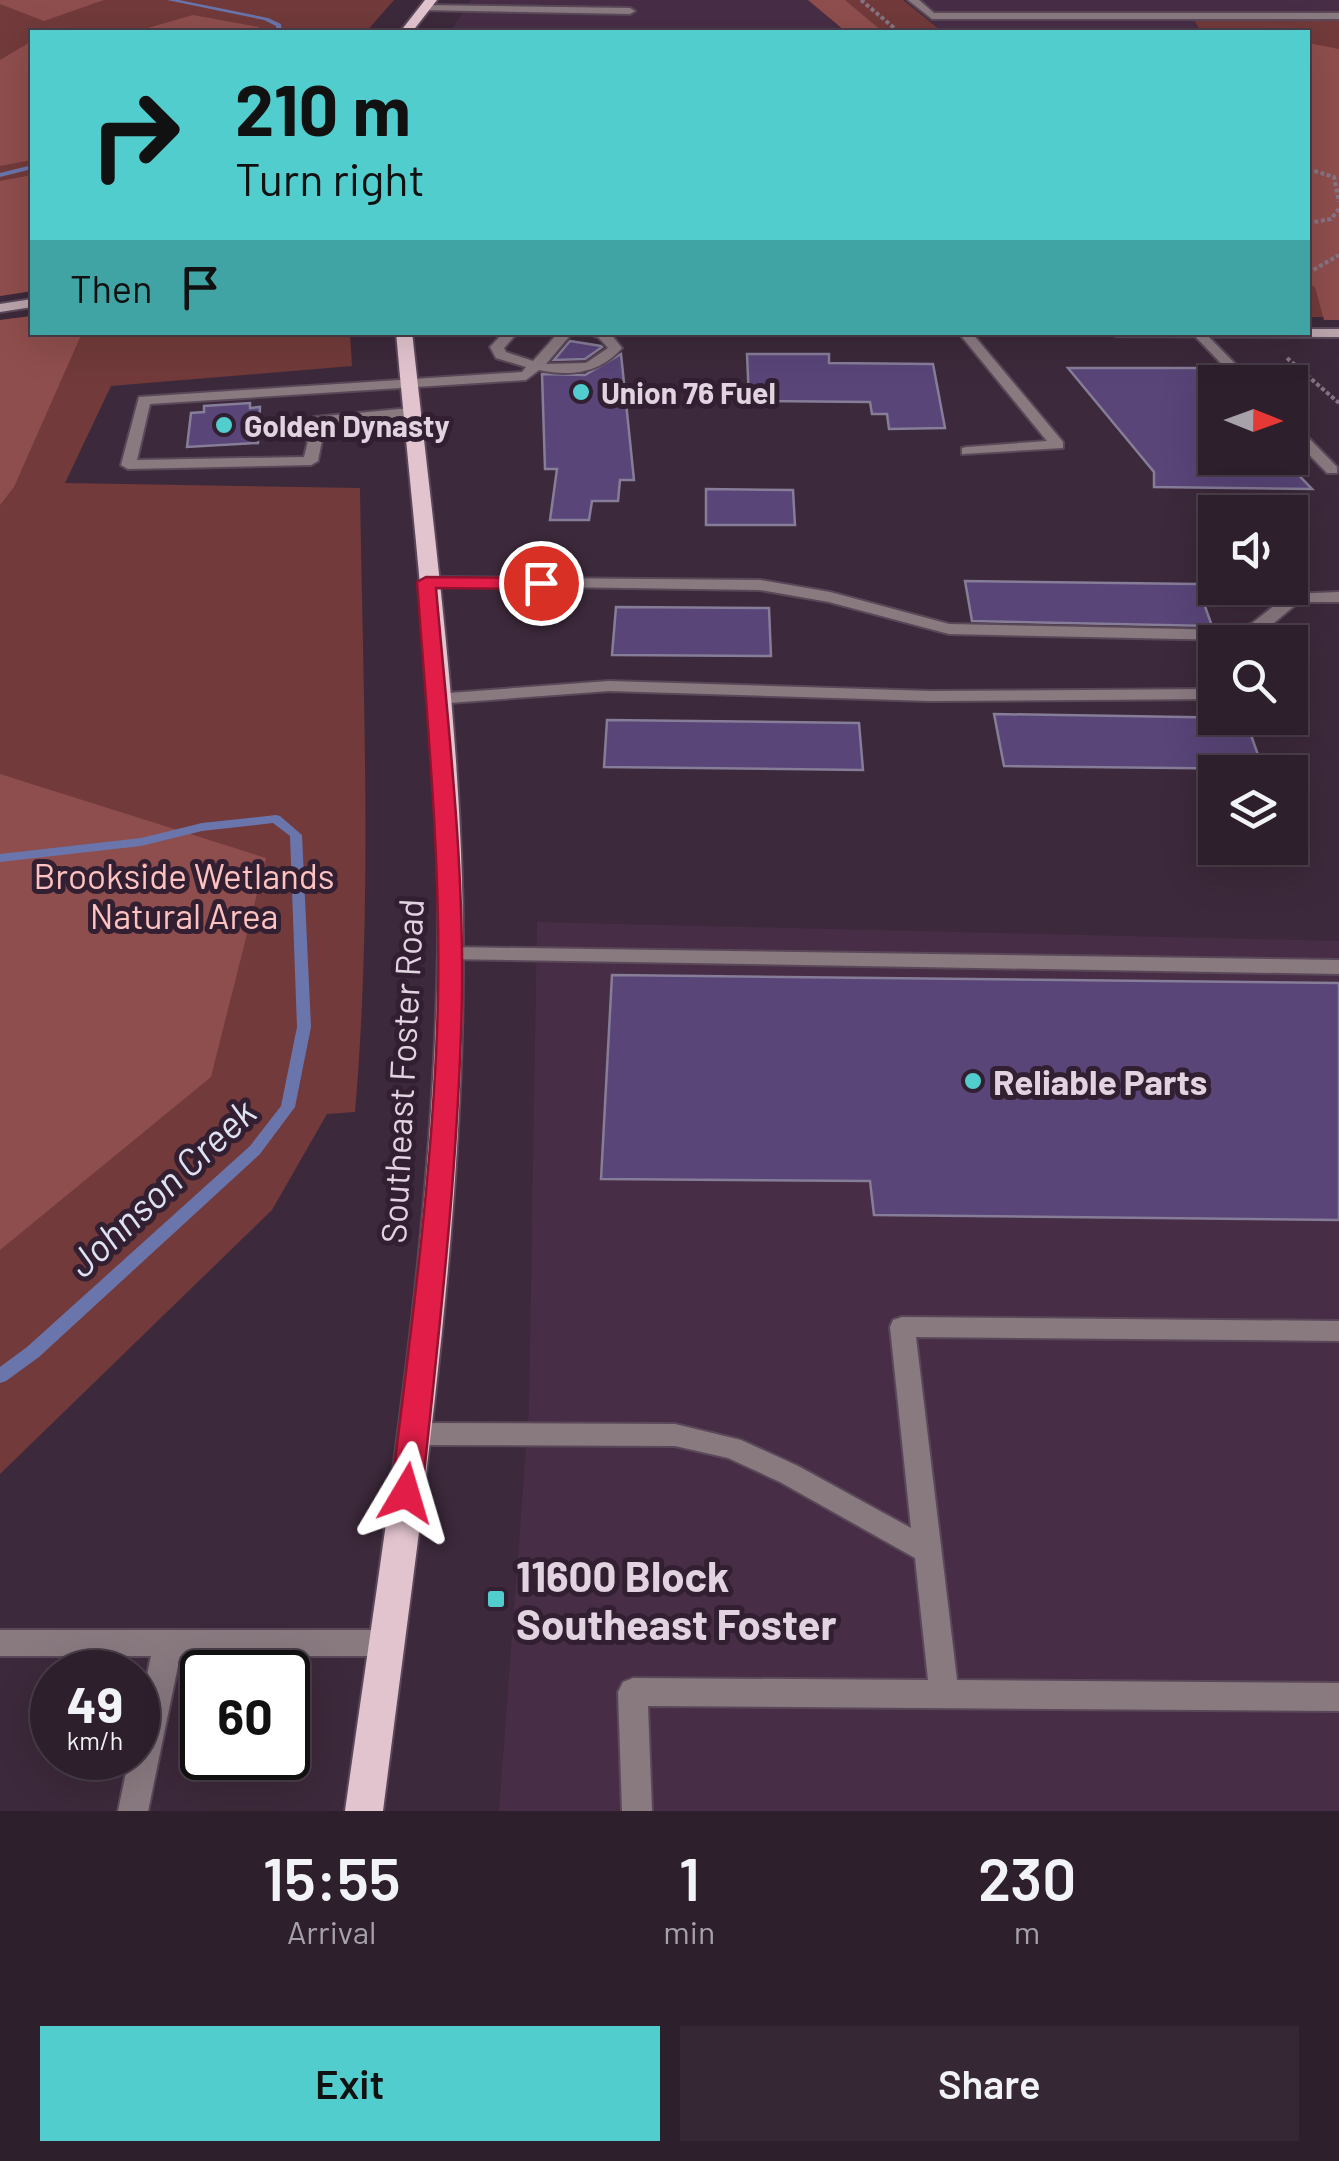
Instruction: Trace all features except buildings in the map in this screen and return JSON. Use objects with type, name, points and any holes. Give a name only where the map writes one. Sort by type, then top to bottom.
[{"type":"main road","points":[[408,30],[427,4]]},
{"type":"main road","name":"Southeast Foster Road","points":[[364,1811],[414,1434],[440,1168],[450,954],[446,802],[404,335]]},
{"type":"street","points":[[0,308],[30,303]]},
{"type":"street","points":[[1310,334],[1339,334]]},
{"type":"lane","points":[[913,0],[932,16],[1336,16]]},
{"type":"lane","points":[[947,0],[951,16]]},
{"type":"lane","points":[[1021,0],[1027,16]]},
{"type":"lane","points":[[1100,0],[1107,16]]},
{"type":"lane","points":[[1176,0],[1184,16]]},
{"type":"lane","points":[[1244,0],[1253,16]]},
{"type":"lane","points":[[1323,0],[1336,16]]},
{"type":"lane","points":[[427,4],[630,5],[628,27]]},
{"type":"lane","points":[[509,335],[498,347],[500,354],[534,367],[588,369],[602,364],[615,348],[612,341],[597,335]]},
{"type":"lane","points":[[317,387],[319,420],[311,460],[128,465],[144,400],[317,387],[526,376],[564,335]]},
{"type":"lane","points":[[966,335],[1058,445],[967,451]]},
{"type":"lane","points":[[1200,335],[1229,365]]},
{"type":"lane","points":[[319,420],[411,412]]},
{"type":"lane","points":[[1308,445],[1332,470]]},
{"type":"lane","points":[[426,582],[760,585],[830,597],[949,629],[1198,635]]},
{"type":"lane","points":[[1270,625],[1295,597],[1339,597]]},
{"type":"lane","points":[[436,699],[609,686],[930,696],[1198,694]]},
{"type":"lane","points":[[450,954],[1339,967]]},
{"type":"lane","points":[[944,1694],[902,1327],[1339,1332]]},
{"type":"lane","points":[[414,1434],[676,1435],[732,1448],[789,1474],[928,1551]]},
{"type":"lane","points":[[0,1643],[386,1643]]},
{"type":"lane","points":[[133,1811],[168,1643]]},
{"type":"lane","points":[[637,1811],[633,1692],[1339,1697]]},
{"type":"path","points":[[861,0],[898,30]]},
{"type":"path","points":[[1310,169],[1334,178],[1339,202]]},
{"type":"path","points":[[1310,223],[1331,220],[1339,209]]},
{"type":"path","points":[[1310,272],[1339,255]]},
{"type":"path","points":[[1280,352],[1339,403]]},
{"type":"shaded area","points":[[471,0],[809,0],[842,30],[451,30]]},
{"type":"shaded area","points":[[904,0],[1339,0],[1339,19],[1194,19],[1200,30],[942,30]]},
{"type":"shaded area","points":[[537,922],[1339,941],[1339,1811],[499,1811],[529,1409]]},
{"type":"green space","points":[[0,0],[394,0],[368,30],[30,30],[30,291],[0,296]]},
{"type":"green space","points":[[0,0],[104,0],[44,21],[0,4]]},
{"type":"green space","points":[[808,0],[845,0],[881,30],[844,30]]},
{"type":"green space","points":[[815,0],[903,0],[940,30],[851,30]]},
{"type":"green space","points":[[193,15],[259,27],[254,30],[141,30]]},
{"type":"green space","points":[[1193,18],[1339,19],[1339,317],[1310,317],[1310,30],[1200,30]]},
{"type":"green space","points":[[30,42],[30,160],[0,166],[0,60]]},
{"type":"green space","points":[[1310,43],[1339,49],[1339,320],[1324,320],[1315,287],[1310,285]]},
{"type":"green space","points":[[30,175],[30,291],[0,296],[0,181]]},
{"type":"green space","name":"Brookside Wetlands Natural Area","points":[[30,316],[30,335],[350,335],[352,366],[111,386],[65,483],[360,488],[365,800],[364,956],[355,1112],[327,1114],[272,1210],[0,1474],[0,320]]},
{"type":"green space","points":[[30,316],[30,335],[81,335],[14,487],[0,505],[0,320]]},
{"type":"green space","points":[[0,774],[266,858],[211,1077],[0,1250]]},
{"type":"waterway","name":"Johnson Creek","points":[[170,0],[266,19],[279,25],[279,30]]},
{"type":"waterway","name":"Johnson Creek","points":[[0,175],[30,168]]},
{"type":"waterway","name":"Johnson Creek","points":[[0,858],[141,842],[202,827],[276,819],[296,835],[304,1027],[288,1107],[255,1150],[33,1352],[0,1376]]},
{"type":"place","name":"Union 76 Fuel","points":[[581,392]]},
{"type":"place","name":"Golden Dynasty","points":[[224,425]]},
{"type":"place","name":"Reliable Parts","points":[[973,1081]]},
{"type":"place","name":"11600 Block Southeast Foster","points":[[496,1599]]},
{"type":"route","points":[[406,1493],[433,1262],[449,1031],[446,802],[426,582],[541,583]]}]
